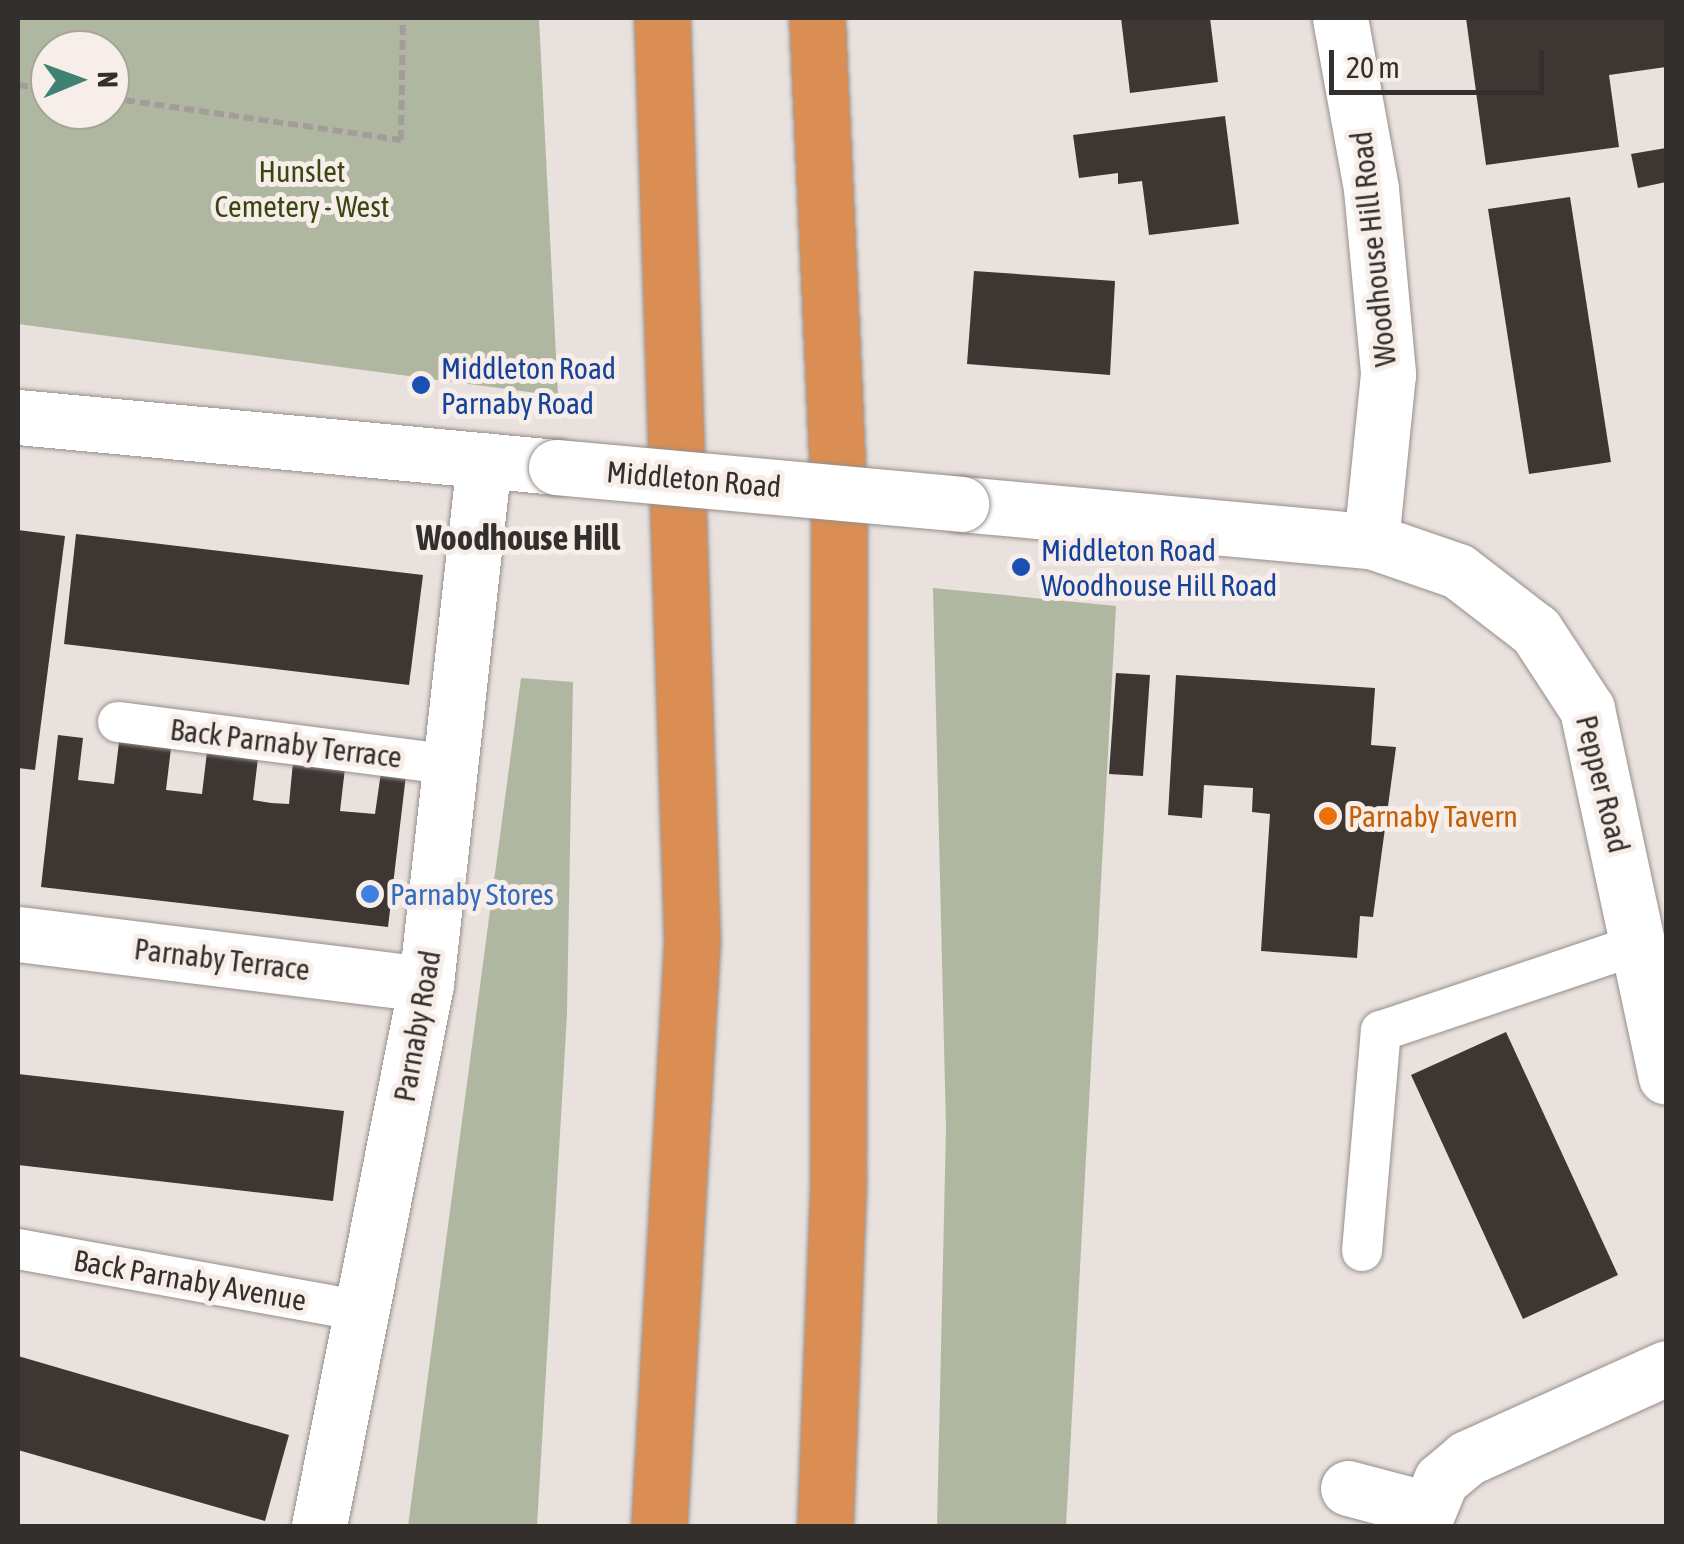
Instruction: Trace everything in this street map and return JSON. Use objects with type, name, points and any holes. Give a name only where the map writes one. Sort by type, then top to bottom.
[{"type":"highway","points":[[659,1526],[670,1392],[692,941],[662,18]]},
{"type":"highway","points":[[817,18],[839,494],[841,1526]]},
{"type":"highway","points":[[825,1526],[838,1187]]},
{"type":"highway","points":[[640,1526],[670,1392]]},
{"type":"street","name":"Woodhouse Hill Road","points":[[1340,18],[1371,190],[1388,374],[1371,541]]},
{"type":"street","name":"Middleton Road","points":[[18,418],[1371,541]]},
{"type":"street","name":"Parnaby Road","points":[[320,1526],[426,984],[455,765],[484,460]]},
{"type":"street","name":"Pepper Road","points":[[1371,541],[1458,572],[1536,631],[1587,710],[1618,827],[1634,946],[1666,1077]]},
{"type":"street","name":"Parnaby Terrace","points":[[18,934],[426,984]]},
{"type":"street","points":[[1348,1488],[1425,1518],[1467,1458],[1666,1368]]},
{"type":"lane","name":"Back Parnaby Terrace","points":[[118,722],[455,765]]},
{"type":"lane","points":[[1362,1251],[1381,1031],[1634,946]]},
{"type":"lane","name":"Back Parnaby Avenue","points":[[18,1250],[362,1312]]},
{"type":"path","points":[[130,101],[401,140],[404,18]]},
{"type":"green space","name":"Hunslet Cemetery - West","points":[[18,18],[539,18],[558,396],[18,324]]},
{"type":"green space","points":[[933,588],[1116,606],[1066,1526],[937,1526],[946,1128]]},
{"type":"green space","points":[[521,678],[573,682],[567,1014],[537,1526],[408,1526]]},
{"type":"building","points":[[1121,18],[1210,18],[1218,82],[1130,93]]},
{"type":"building","points":[[1466,18],[1666,18],[1666,67],[1609,75],[1619,147],[1486,165]]},
{"type":"building","points":[[1225,116],[1239,224],[1149,235],[1142,181],[1118,184],[1118,173],[1079,178],[1073,135]]},
{"type":"building","points":[[1666,148],[1666,182],[1638,188],[1631,154]]},
{"type":"building","points":[[1570,197],[1611,462],[1529,474],[1488,209]]},
{"type":"building","points":[[974,271],[1115,281],[1110,375],[967,364]]},
{"type":"building","points":[[18,530],[65,536],[35,770],[18,768]]},
{"type":"building","points":[[76,534],[423,575],[409,685],[64,644]]},
{"type":"building","points":[[1116,673],[1150,675],[1143,776],[1109,774]]},
{"type":"building","name":"Parnaby Tavern","points":[[1176,675],[1375,688],[1371,745],[1396,747],[1373,917],[1360,916],[1357,958],[1261,951],[1270,814],[1252,812],[1253,788],[1204,785],[1202,818],[1168,815]]},
{"type":"building","points":[[58,735],[83,738],[78,780],[114,784],[119,742],[171,748],[166,790],[202,794],[207,752],[258,758],[253,800],[271,803],[289,804],[293,762],[345,768],[340,811],[375,814],[381,772],[406,775],[388,927],[41,887]]},
{"type":"building","points":[[1506,1032],[1618,1275],[1523,1319],[1411,1075]]},
{"type":"building","points":[[18,1074],[344,1111],[333,1201],[18,1165]]},
{"type":"building","points":[[18,1356],[289,1435],[265,1521],[18,1450]]},
{"type":"place","name":"Middleton Road Parnaby Road","points":[[421,385]]},
{"type":"place","name":"Middleton Road Woodhouse Hill Road","points":[[1021,567]]},
{"type":"place","name":"Parnaby Tavern","points":[[1328,816]]},
{"type":"place","name":"Parnaby Stores","points":[[370,894]]},
{"type":"district","name":"Woodhouse Hill","points":[[518,537]]}]
